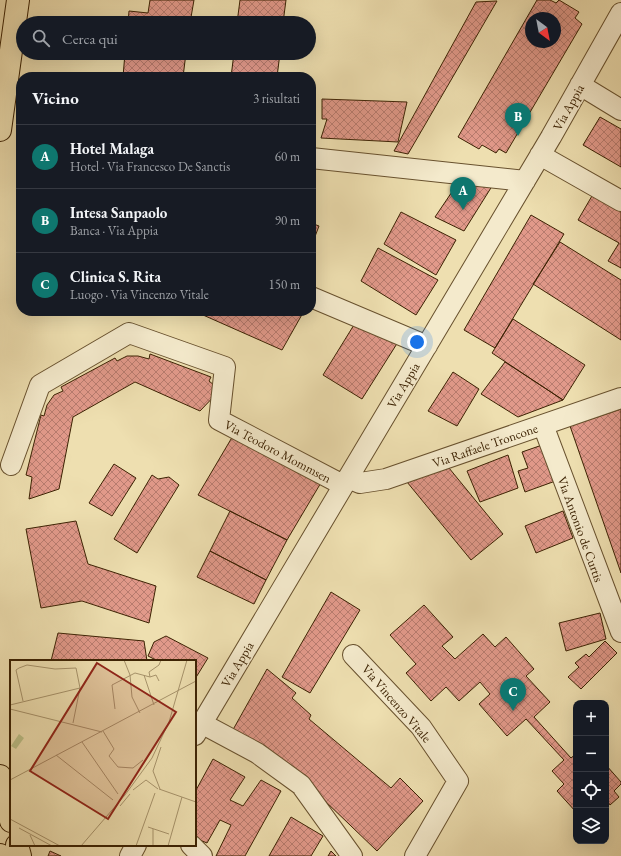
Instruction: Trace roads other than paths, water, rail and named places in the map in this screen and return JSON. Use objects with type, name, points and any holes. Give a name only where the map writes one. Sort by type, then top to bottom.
[{"type":"highway","points":[[0,130],[18,0]]},
{"type":"highway","points":[[0,776],[10,817]]},
{"type":"highway","points":[[17,846],[20,856]]},
{"type":"street","name":"Via Appia","points":[[198,729],[525,181],[621,13]]},
{"type":"street","points":[[580,85],[621,110]]},
{"type":"street","points":[[540,155],[621,201]]},
{"type":"street","points":[[316,159],[525,181]]},
{"type":"street","points":[[316,299],[427,346]]},
{"type":"street","name":"Via Teodoro Mommsen","points":[[11,465],[40,385],[129,333],[225,367],[219,420],[346,482]]},
{"type":"street","name":"Via Raffaele Troncone","points":[[346,482],[360,483],[386,479],[621,398]]},
{"type":"street","name":"Via Antonio de Curtis","points":[[542,425],[621,632]]},
{"type":"street","name":"Via Vincenzo Vitale","points":[[353,655],[421,727],[458,781],[415,856]]},
{"type":"street","points":[[198,729],[258,753],[301,785],[352,856]]},
{"type":"street","points":[[130,856],[135,846]]},
{"type":"street","points":[[192,846],[202,856]]},
{"type":"place","name":"Intesa Sanpaolo","points":[[518,136]]},
{"type":"place","name":"Hotel Malaga","points":[[463,210]]},
{"type":"place","name":"Clinica S. Rita","points":[[513,711]]}]
